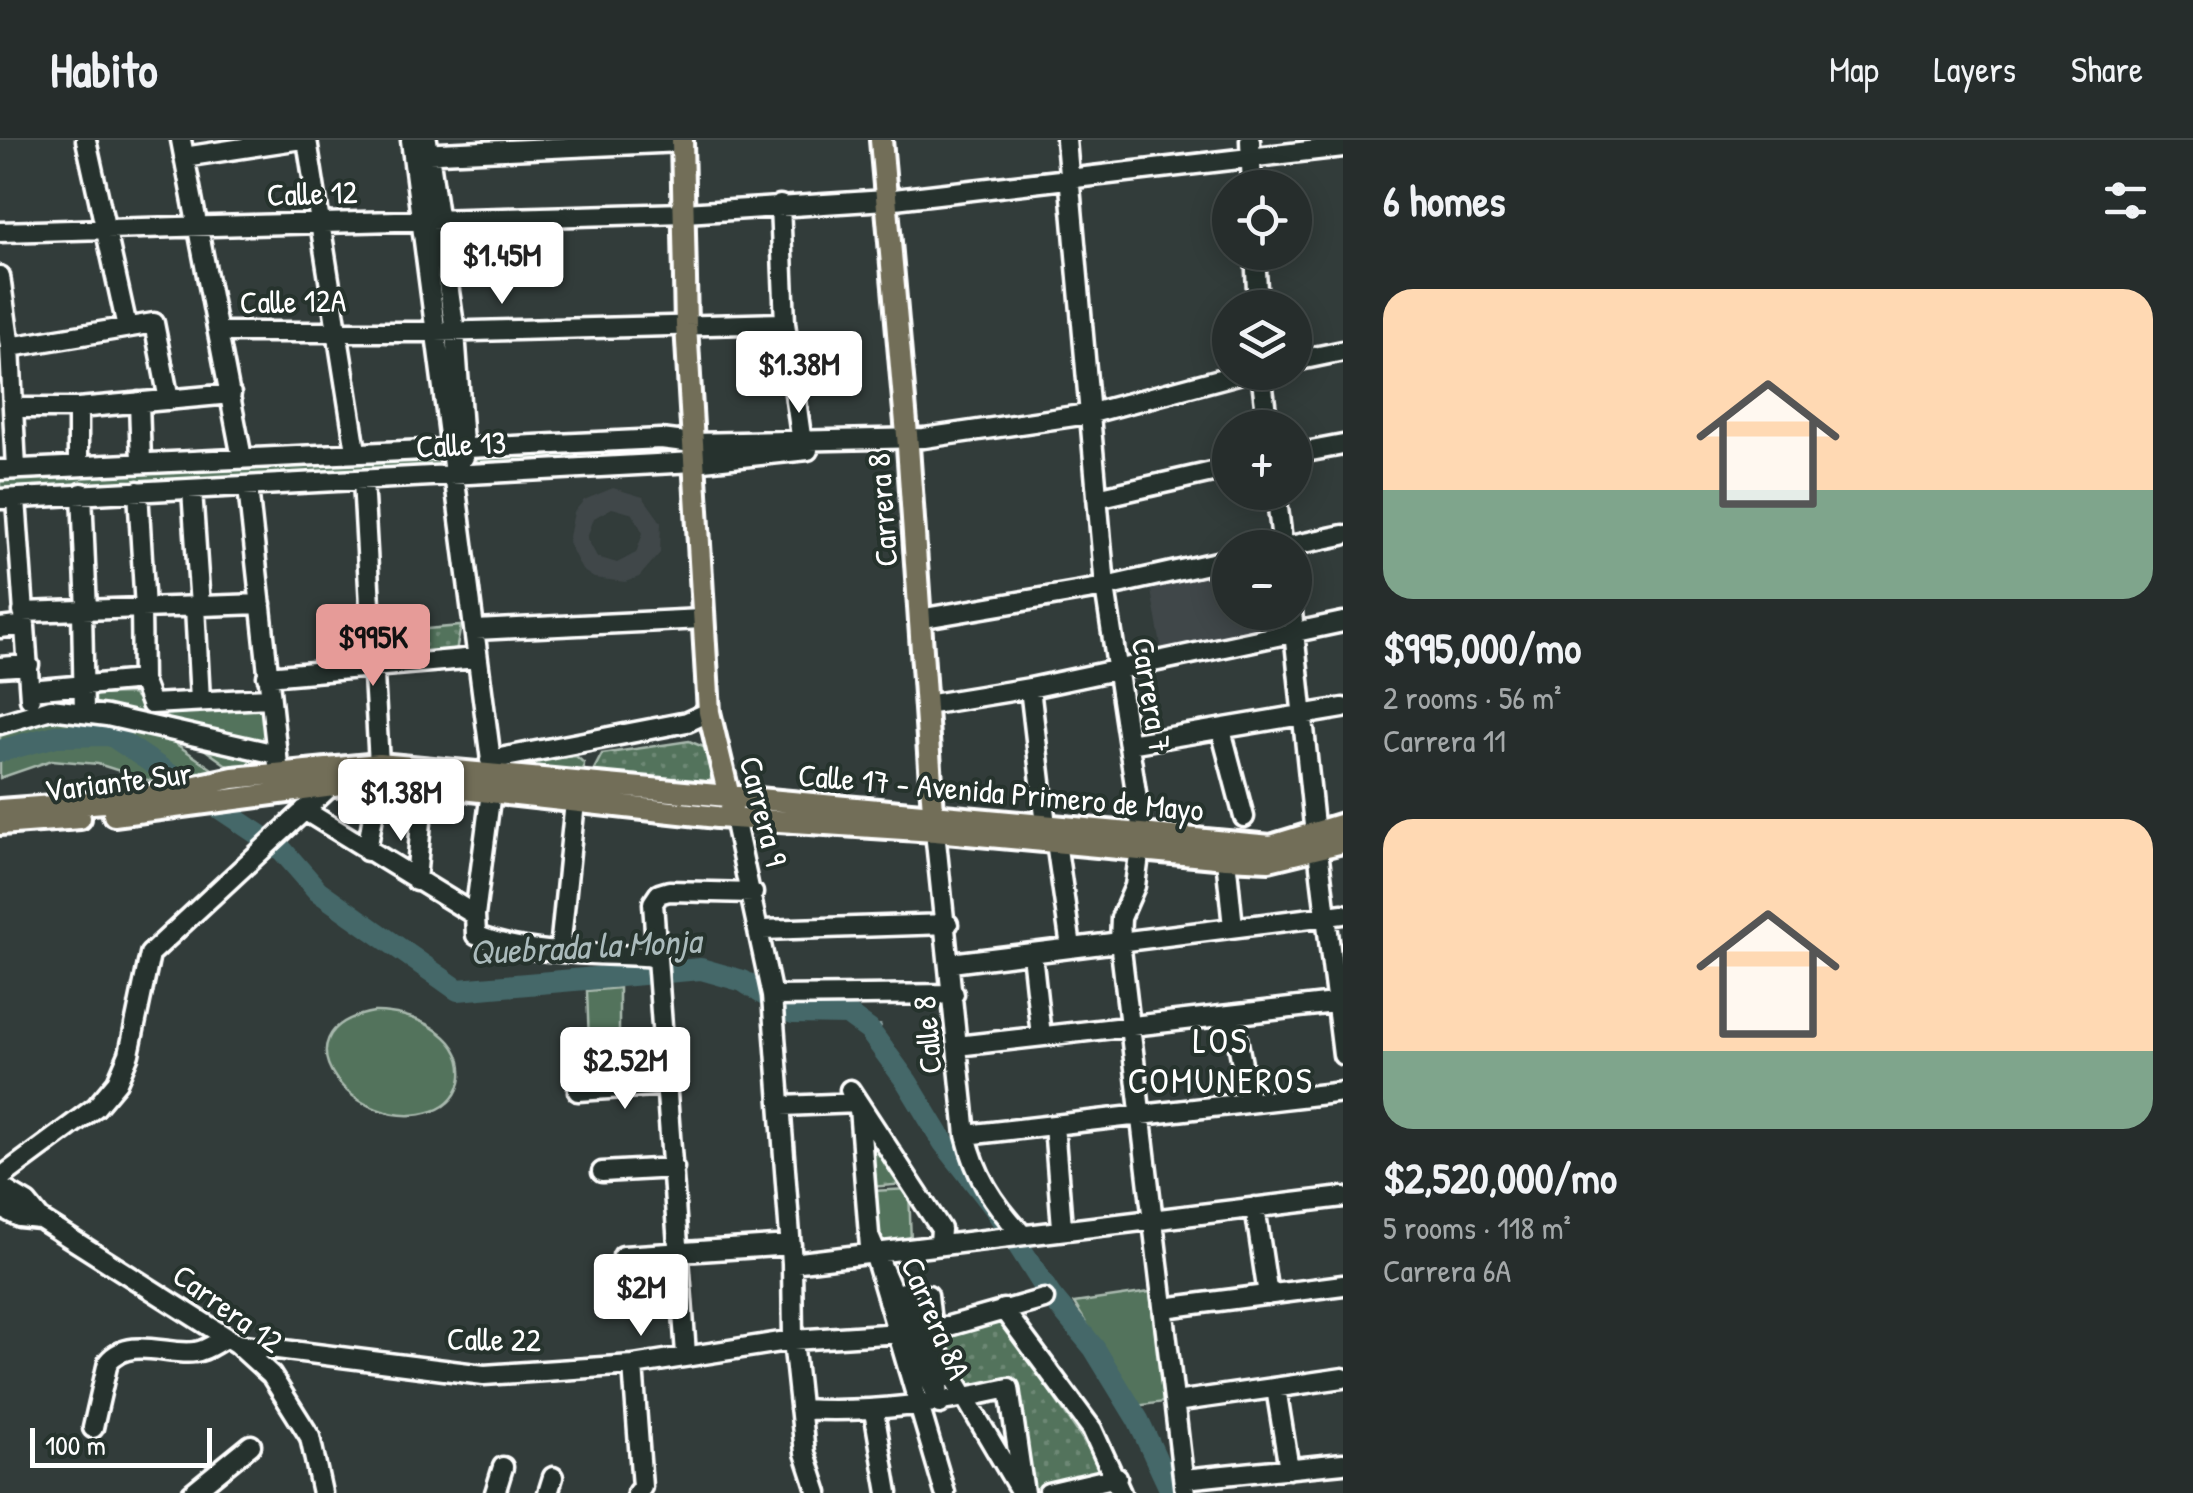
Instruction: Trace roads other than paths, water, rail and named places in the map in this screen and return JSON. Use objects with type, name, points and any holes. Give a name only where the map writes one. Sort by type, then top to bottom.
[{"type":"main road","name":"Carrera 8","points":[[881,140],[913,440],[919,620],[934,824]]},
{"type":"main road","name":"Carrera 9","points":[[682,141],[686,325],[702,619],[709,712],[732,808]]},
{"type":"main road","name":"Calle 17 - Avenida Primero de Mayo","points":[[238,787],[278,764],[491,776],[732,808]]},
{"type":"main road","name":"Calle 17 - Avenida Primero de Mayo","points":[[238,787],[268,792],[379,772],[424,785],[491,776],[575,802],[732,808],[1142,841],[1271,846],[1343,842]]},
{"type":"main road","name":"Variante Sur","points":[[0,810],[167,798],[238,787]]},
{"type":"main road","name":"Variante Sur","points":[[0,824],[138,812],[167,798]]},
{"type":"main road","name":"Calle 17 - Avenida Primero de Mayo","points":[[1142,841],[1226,858],[1269,860],[1317,843],[1343,824]]},
{"type":"street","points":[[86,140],[126,326]]},
{"type":"street","points":[[242,458],[221,332],[182,148],[294,140]]},
{"type":"street","points":[[307,140],[356,451]]},
{"type":"street","name":"Carrera 7","points":[[1066,140],[1105,587],[1142,841],[1135,886],[1121,918],[1120,941],[1184,1486]]},
{"type":"street","points":[[1250,140],[1251,170]]},
{"type":"street","points":[[654,961],[476,935],[491,776],[458,479],[458,447],[420,147],[682,141]]},
{"type":"street","name":"Calle 12","points":[[0,232],[685,213],[886,200],[1343,147]]},
{"type":"street","points":[[780,204],[786,323],[802,445]]},
{"type":"street","points":[[0,276],[14,408],[8,470]]},
{"type":"street","points":[[10,347],[154,323],[169,400]]},
{"type":"street","name":"Calle 12A","points":[[221,332],[445,332],[786,323]]},
{"type":"street","points":[[1312,358],[1343,352]]},
{"type":"street","name":"Calle 13","points":[[8,499],[364,480],[458,479],[693,452],[913,440],[1088,414],[1212,381]]},
{"type":"street","points":[[14,408],[78,408],[231,394]]},
{"type":"street","points":[[139,402],[140,462]]},
{"type":"street","points":[[78,408],[78,466]]},
{"type":"street","name":"Calle 13","points":[[8,470],[660,439],[693,452]]},
{"type":"street","points":[[1312,450],[1343,444]]},
{"type":"street","points":[[1097,498],[1212,472]]},
{"type":"street","points":[[364,480],[379,772],[367,851]]},
{"type":"street","points":[[0,724],[51,708],[84,712],[278,764],[248,487]]},
{"type":"street","points":[[192,490],[200,700]]},
{"type":"street","points":[[138,491],[142,680],[151,704],[270,698]]},
{"type":"street","points":[[82,493],[84,712]]},
{"type":"street","points":[[8,499],[24,618],[31,712]]},
{"type":"street","points":[[1312,541],[1343,535]]},
{"type":"street","points":[[919,620],[1105,587],[1212,563]]},
{"type":"street","points":[[0,628],[24,618],[85,610],[261,604]]},
{"type":"street","points":[[476,630],[702,619]]},
{"type":"street","points":[[926,705],[1030,688],[1343,622]]},
{"type":"street","points":[[1295,630],[1317,843],[1335,915],[1343,1055]]},
{"type":"street","points":[[267,676],[476,658]]},
{"type":"street","points":[[0,666],[29,665]]},
{"type":"street","points":[[30,690],[142,680]]},
{"type":"street","points":[[1030,688],[1071,947]]},
{"type":"street","points":[[1129,744],[1343,708]]},
{"type":"street","points":[[491,776],[687,722],[709,712]]},
{"type":"street","points":[[1221,730],[1244,817]]},
{"type":"street","points":[[0,1178],[96,1107],[118,1082],[129,1054],[150,954],[334,783]]},
{"type":"street","points":[[416,881],[424,785]]},
{"type":"street","points":[[268,792],[284,828]]},
{"type":"street","points":[[560,950],[575,802]]},
{"type":"street","name":"Carrera 9","points":[[732,808],[762,930],[772,996],[792,1254],[793,1340],[804,1453],[818,1493]]},
{"type":"street","points":[[304,810],[475,915]]},
{"type":"street","name":"Calle 8","points":[[934,824],[948,924],[966,1135],[974,1170],[1010,1234]]},
{"type":"street","points":[[1226,858],[1232,927]]},
{"type":"street","points":[[686,1354],[668,1085],[654,961],[653,903],[659,894],[753,893]]},
{"type":"street","points":[[951,963],[1335,915]]},
{"type":"street","points":[[762,930],[948,924]]},
{"type":"street","points":[[1032,953],[1042,1036]]},
{"type":"street","points":[[772,996],[954,994]]},
{"type":"street","points":[[958,1046],[1340,1002]]},
{"type":"street","points":[[1233,1016],[1249,1101]]},
{"type":"street","points":[[578,1091],[668,1085]]},
{"type":"street","points":[[966,1135],[1343,1092]]},
{"type":"street","points":[[782,1106],[854,1096],[870,1244],[1023,1493]]},
{"type":"street","name":"Carrera 8A","points":[[854,1096],[940,1229],[940,1243]]},
{"type":"street","points":[[1054,1125],[1062,1227]]},
{"type":"street","points":[[602,1172],[674,1168]]},
{"type":"street","name":"Carrera 12","points":[[0,1187],[27,1203],[40,1219],[231,1341],[271,1375],[297,1411],[310,1438],[322,1493]]},
{"type":"street","points":[[623,1256],[680,1251],[792,1254],[870,1244],[940,1243],[1343,1197]]},
{"type":"street","points":[[1255,1206],[1268,1295]]},
{"type":"street","name":"Carrera 12","points":[[0,1208],[19,1217],[40,1219]]},
{"type":"street","name":"Carrera 8A","points":[[870,1244],[940,1404]]},
{"type":"street","name":"Carrera 8A","points":[[870,1244],[945,1493]]},
{"type":"street","points":[[1164,1308],[1343,1286]]},
{"type":"street","name":"Carrera 8A","points":[[928,1295],[940,1404]]},
{"type":"street","name":"Calle 22","points":[[93,1428],[108,1362],[114,1355],[148,1348],[199,1352],[231,1341],[484,1374],[633,1365],[793,1340],[931,1332],[1044,1300]]},
{"type":"street","points":[[1003,1309],[1092,1430],[1119,1485],[1048,1493]]},
{"type":"street","points":[[633,1365],[645,1491]]},
{"type":"street","points":[[1175,1402],[1343,1378]]},
{"type":"street","points":[[800,1409],[874,1410],[940,1404],[1009,1388],[1023,1493]]},
{"type":"street","points":[[1276,1388],[1289,1468]]},
{"type":"street","points":[[874,1410],[888,1493]]},
{"type":"street","points":[[192,1493],[250,1445]]},
{"type":"street","points":[[804,1453],[804,1493]]},
{"type":"street","points":[[1184,1486],[1343,1463]]},
{"type":"street","points":[[495,1493],[502,1467]]},
{"type":"waterway","name":"Quebrada la Monja","points":[[0,751],[56,736],[111,735],[282,850],[318,891],[458,990],[701,969],[743,981],[793,1013],[847,1014],[869,1030],[944,1143],[994,1207],[1050,1295],[1094,1348],[1138,1420],[1172,1493]]},
{"type":"waterway","points":[[869,1030],[880,1026]]},
{"type":"district","name":"LOS COMUNEROS","points":[[1221,1060]]}]
